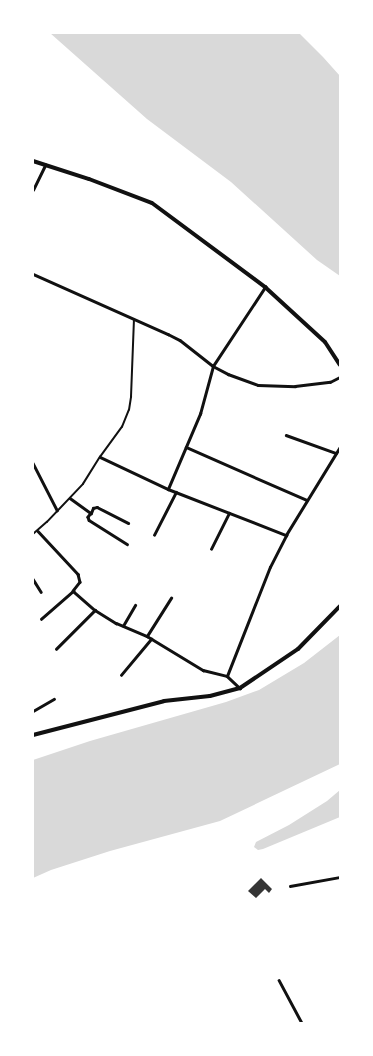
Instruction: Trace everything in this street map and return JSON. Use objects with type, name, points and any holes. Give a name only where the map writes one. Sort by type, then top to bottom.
[{"type":"main road","points":[[33,161],[88,179],[152,203],[265,288],[325,342],[340,365]]},
{"type":"main road","points":[[33,735],[164,701],[210,696],[240,688],[298,649],[340,606]]},
{"type":"street","points":[[33,190],[45,165]]},
{"type":"street","points":[[33,274],[180,340],[213,366],[228,374],[258,385],[295,386],[330,382],[340,378]]},
{"type":"street","points":[[168,489],[200,414],[213,366],[265,288]]},
{"type":"street","points":[[286,435],[336,453]]},
{"type":"street","points":[[186,447],[307,500]]},
{"type":"street","points":[[227,676],[270,567],[286,535],[340,447]]},
{"type":"street","points":[[100,457],[168,489],[286,535]]},
{"type":"street","points":[[33,463],[57,510]]},
{"type":"street","points":[[154,535],[176,492]]},
{"type":"street","points":[[70,498],[91,513]]},
{"type":"street","points":[[127,544],[89,520],[88,517],[93,508],[97,507],[128,523]]},
{"type":"street","points":[[211,549],[229,513]]},
{"type":"street","points":[[38,531],[78,574],[80,582],[73,591],[41,619]]},
{"type":"street","points":[[33,579],[41,592]]},
{"type":"street","points":[[73,591],[95,610],[123,626],[147,636],[203,670],[227,676],[240,688]]},
{"type":"street","points":[[147,636],[171,598]]},
{"type":"street","points":[[123,626],[135,605]]},
{"type":"street","points":[[56,649],[95,610]]},
{"type":"street","points":[[121,675],[151,639]]},
{"type":"street","points":[[33,711],[54,699]]},
{"type":"street","points":[[290,886],[340,877]]},
{"type":"street","points":[[279,980],[302,1023]]},
{"type":"lane","points":[[33,534],[38,531],[83,484],[100,457],[122,427],[129,410],[134,320]]},
{"type":"shaded area","points":[[50,33],[299,33],[340,76],[340,276],[317,260],[231,182],[147,119]]},
{"type":"shaded area","points":[[340,635],[340,764],[220,821],[110,851],[51,870],[33,878],[33,760],[90,741],[226,702],[259,690],[304,663]]},
{"type":"shaded area","points":[[340,790],[340,817],[263,849],[258,850],[254,847],[256,842],[289,825],[327,801]]},
{"type":"building","points":[[261,878],[272,889],[269,893],[265,889],[256,898],[248,891]]}]
